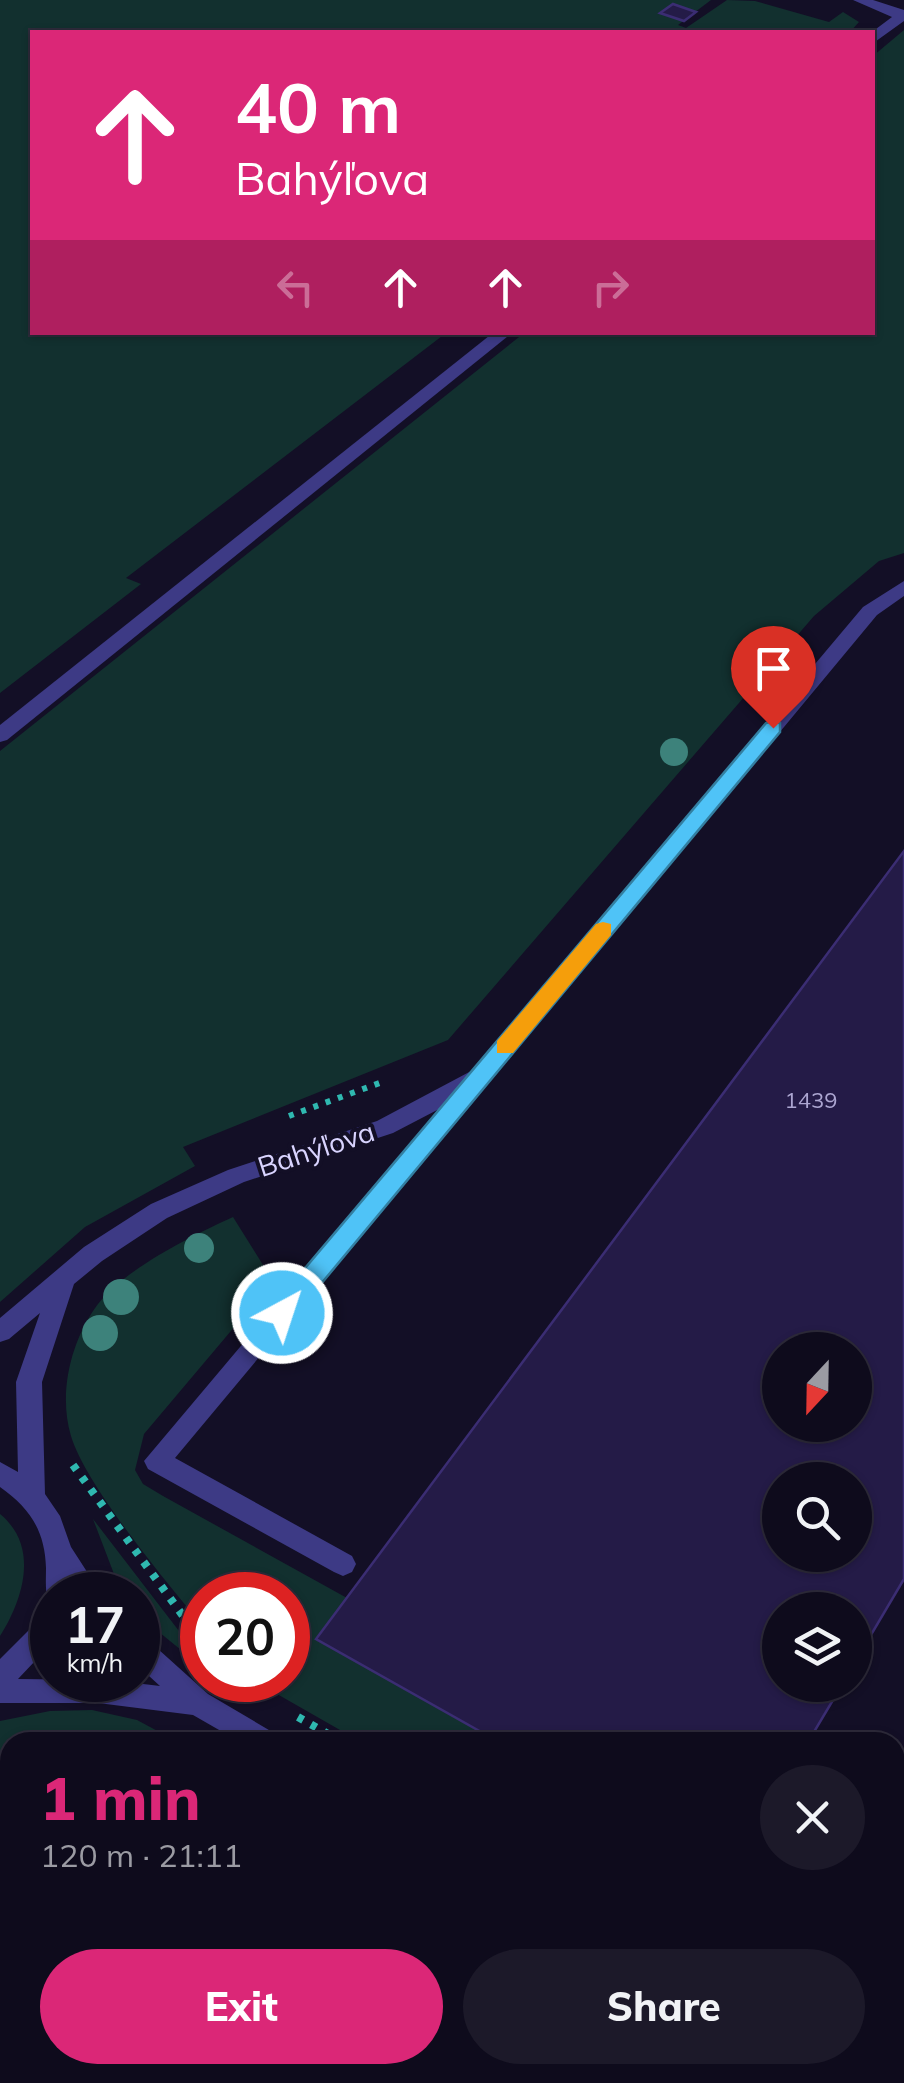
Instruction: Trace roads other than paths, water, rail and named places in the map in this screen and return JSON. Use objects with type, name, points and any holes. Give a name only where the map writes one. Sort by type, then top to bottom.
[{"type":"lane","points":[[860,0],[903,15]]},
{"type":"lane","points":[[875,38],[903,15]]},
{"type":"lane","points":[[0,736],[501,335]]},
{"type":"lane","name":"Bahýľova","points":[[0,1332],[109,1242],[158,1211],[236,1176],[385,1127],[481,1076],[870,611],[904,587]]},
{"type":"lane","points":[[343,1564],[158,1461],[481,1076]]},
{"type":"lane","points":[[32,1494],[30,1382],[62,1282]]},
{"type":"lane","points":[[0,1473],[32,1494],[52,1522],[62,1555],[73,1572]]},
{"type":"lane","points":[[61,1572],[62,1555]]},
{"type":"lane","points":[[0,1678],[30,1647]]},
{"type":"lane","points":[[160,1668],[198,1703],[247,1732]]},
{"type":"lane","points":[[0,1691],[98,1691],[198,1703]]}]
